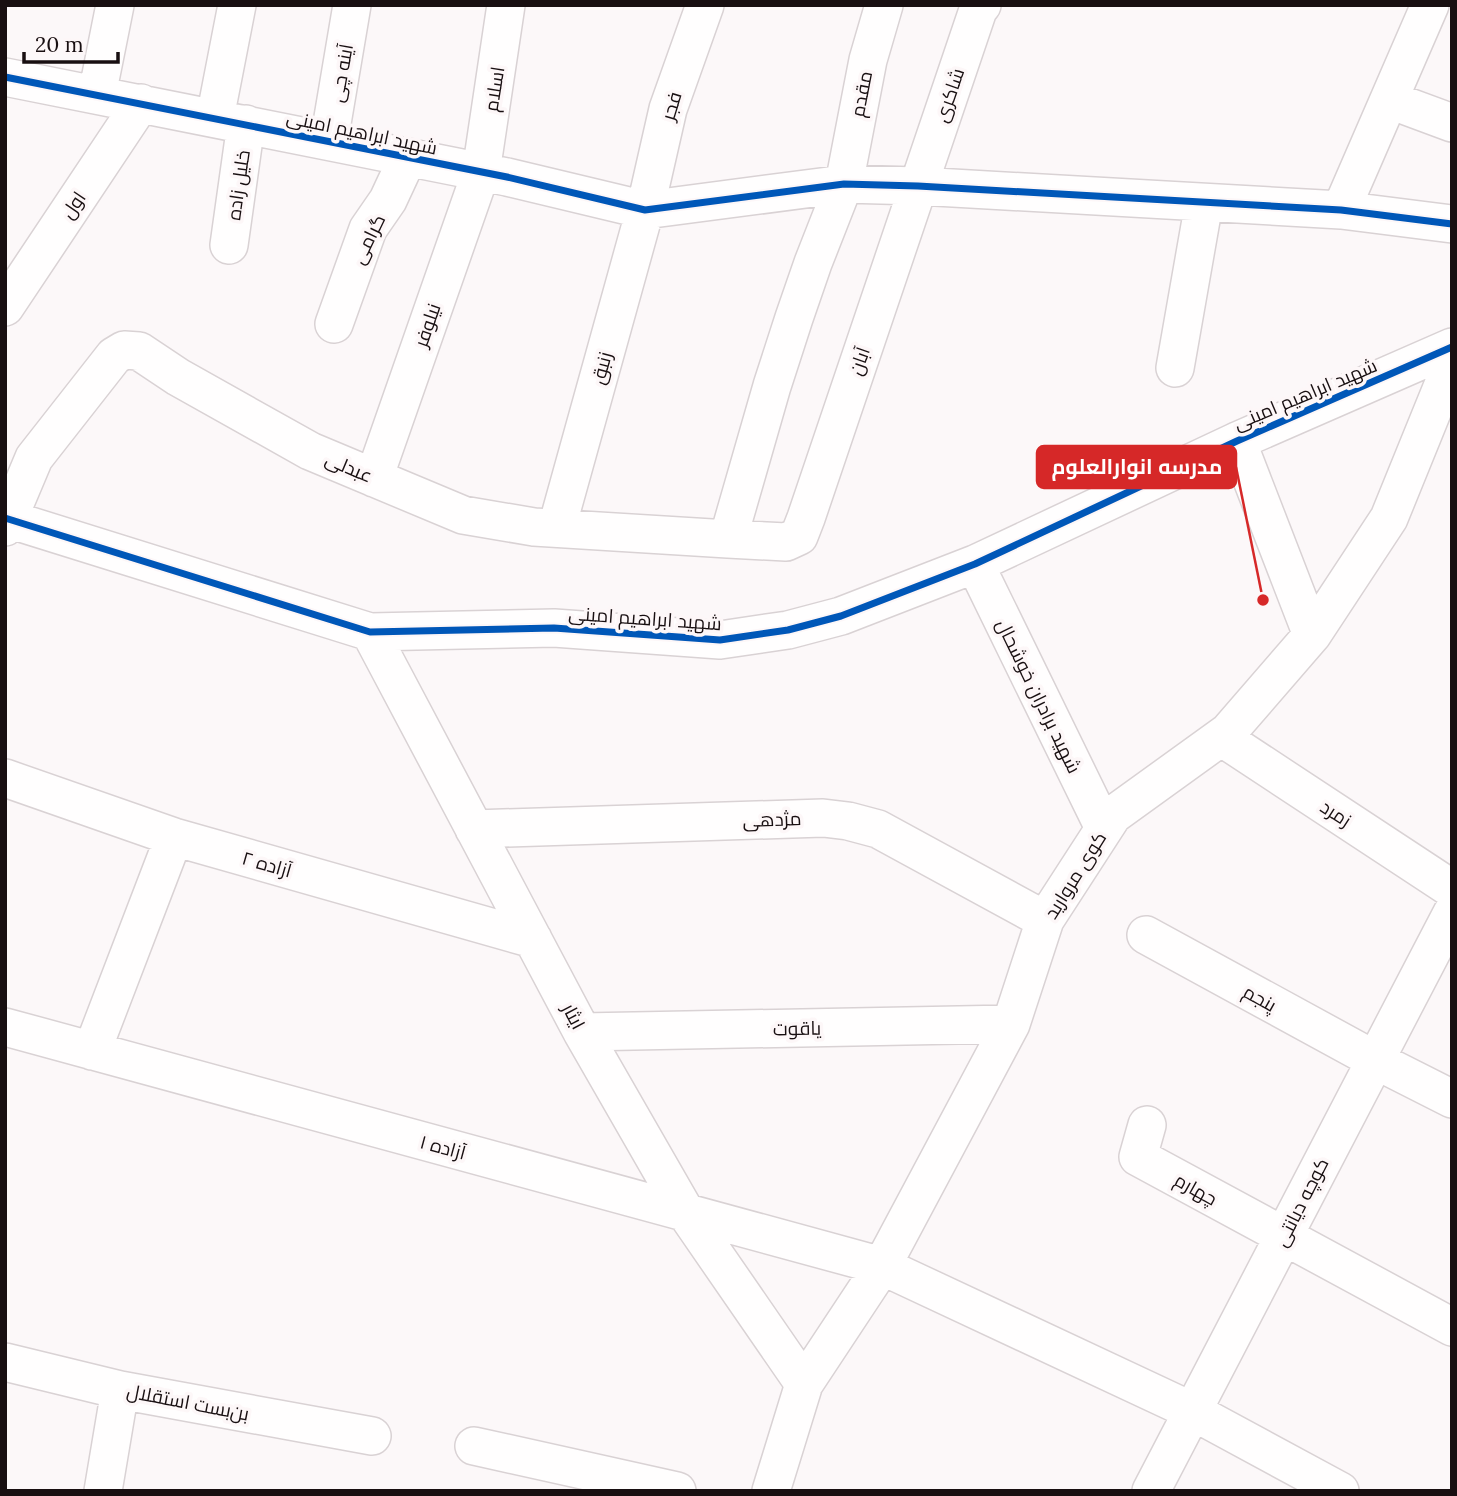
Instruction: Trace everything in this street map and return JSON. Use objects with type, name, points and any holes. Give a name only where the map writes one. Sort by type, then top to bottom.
[{"type":"street","points":[[97,94],[114,5]]},
{"type":"street","name":"خلیل زاده","points":[[229,245],[231,121],[237,5]]},
{"type":"street","name":"آینه چی","points":[[329,141],[352,5]]},
{"type":"street","name":"اسلام","points":[[481,172],[506,5]]},
{"type":"street","name":"فجر","points":[[645,210],[668,109],[705,5]]},
{"type":"street","name":"مقدم","points":[[728,539],[794,318],[844,184],[868,60],[884,5]]},
{"type":"street","name":"شاکری","points":[[918,186],[978,10],[982,5]]},
{"type":"street","points":[[1341,210],[1430,5]]},
{"type":"street","name":"شهید ابراهیم امینی","points":[[5,77],[481,172],[645,210],[844,184],[1341,210],[1452,224]]},
{"type":"street","points":[[1390,100],[1452,123]]},
{"type":"street","name":"اول","points":[[5,307],[141,103]]},
{"type":"street","name":"گرامی","points":[[334,324],[368,229],[388,200],[408,157]]},
{"type":"street","name":"نیلوفر","points":[[374,478],[481,172]]},
{"type":"street","name":"آبان","points":[[799,536],[918,186]]},
{"type":"street","points":[[1175,368],[1204,203]]},
{"type":"street","name":"زنبق","points":[[557,527],[645,210]]},
{"type":"street","name":"شهید ابراهیم امینی","points":[[6,521],[370,632],[554,628],[720,640],[789,630],[841,616],[975,564],[1237,441],[1452,347]]},
{"type":"street","name":"عبدلی","points":[[6,521],[34,458],[114,356],[124,350],[139,351],[178,377],[310,451],[463,515],[534,527],[786,542],[799,536]]},
{"type":"street","name":"کوی مروارید","points":[[771,1491],[804,1384],[882,1265],[1011,1024],[1045,920],[1113,815],[1228,732],[1312,635],[1389,519],[1452,363]]},
{"type":"street","points":[[1237,441],[1312,635]]},
{"type":"street","name":"شهید برادران خوشحال","points":[[975,564],[1104,828]]},
{"type":"street","name":"ایثار","points":[[370,632],[582,1032],[686,1213],[804,1384]]},
{"type":"street","name":"زمرد","points":[[1221,737],[1452,889]]},
{"type":"street","name":"آزاده ۲","points":[[5,778],[174,837],[533,939]]},
{"type":"street","name":"مژدهی","points":[[474,828],[823,818],[848,821],[878,829],[1045,920]]},
{"type":"street","points":[[92,1051],[174,837]]},
{"type":"street","name":"کوچه دیانتی","points":[[1151,1491],[1452,913]]},
{"type":"street","name":"پنجم","points":[[1146,935],[1452,1099]]},
{"type":"street","name":"یاقوت","points":[[582,1032],[1011,1024]]},
{"type":"street","name":"آزاده ۱","points":[[5,1027],[882,1265],[1192,1411],[1340,1491]]},
{"type":"street","name":"چهارم","points":[[1147,1125],[1138,1157],[1283,1237]]},
{"type":"street","points":[[1283,1237],[1452,1327]]},
{"type":"street","name":"بن‌بست استقلال","points":[[5,1362],[120,1390],[372,1436]]},
{"type":"street","points":[[103,1491],[120,1390]]},
{"type":"street","points":[[474,1446],[677,1491]]},
{"type":"cycle path","points":[[5,77],[507,177],[645,210],[844,184],[1341,210],[1452,224]]},
{"type":"cycle path","points":[[5,518],[370,632],[554,628],[720,640],[788,630],[841,616],[975,564],[1237,441],[1452,347]]},
{"type":"place","name":"مدرسه انوارالعلوم","points":[[1263,600]]}]
